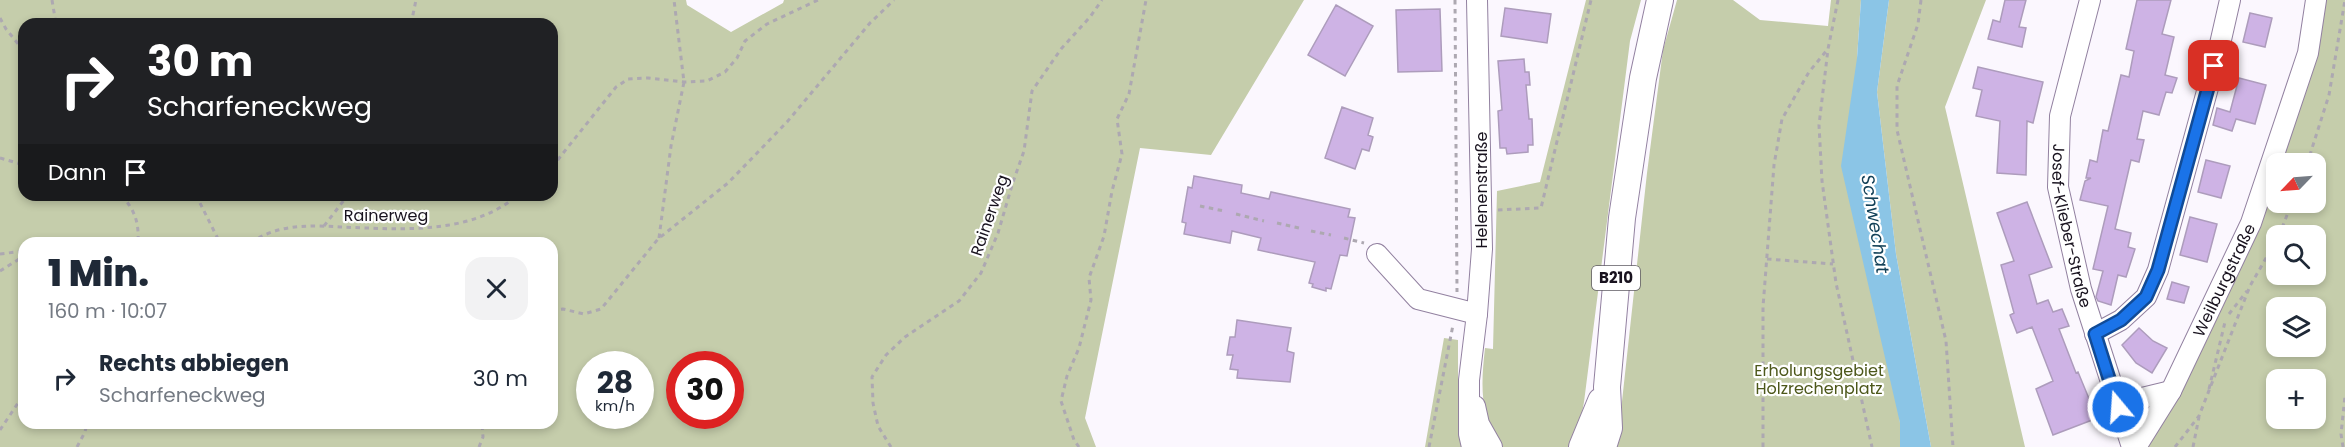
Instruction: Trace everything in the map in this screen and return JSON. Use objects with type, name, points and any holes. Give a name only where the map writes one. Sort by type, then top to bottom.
[{"type":"main road","name":"B210","points":[[1603,447],[1609,428],[1607,387],[1617,265],[1629,169],[1643,78],[1660,0]]},
{"type":"main road","name":"B210","points":[[1582,447],[1607,387]]},
{"type":"street","name":"Helenenstraße","points":[[1472,447],[1469,434],[1469,380],[1478,314],[1482,211],[1477,0]]},
{"type":"street","name":"Josef-Klieber-Straße","points":[[2090,0],[2060,116],[2058,187],[2081,289],[2111,387],[2134,447]]},
{"type":"street","points":[[2095,334],[2121,320],[2146,297],[2158,270],[2230,0]]},
{"type":"street","name":"Weilburgstraße","points":[[2134,447],[2171,391],[2251,223],[2308,53],[2316,0]]},
{"type":"street","points":[[1377,254],[1418,298],[1478,314]]},
{"type":"street","name":"Helenenstraße","points":[[1469,380],[1479,424],[1491,447]]},
{"type":"street","points":[[2111,387],[2138,399],[2171,391]]},
{"type":"path","points":[[52,0],[55,18]]},
{"type":"path","points":[[412,18],[416,0]]},
{"type":"path","points":[[658,239],[671,146],[684,82],[674,0]]},
{"type":"path","points":[[558,160],[616,87],[628,79],[707,81],[725,72],[737,58],[745,41],[767,24],[818,0]]},
{"type":"path","points":[[558,309],[584,314],[601,309],[658,239],[728,183],[787,122],[870,23],[894,0]]},
{"type":"path","name":"Rainerweg","points":[[891,447],[878,426],[873,403],[872,377],[886,356],[905,337],[959,301],[981,273],[998,234],[1024,152],[1032,91],[1061,49],[1102,0]]},
{"type":"path","points":[[1079,447],[1074,440],[1061,401],[1090,300],[1089,278],[1104,236],[1122,154],[1117,119],[1129,94],[1146,0]]},
{"type":"path","points":[[1428,447],[1456,309],[1455,0]]},
{"type":"path","points":[[1482,211],[1540,208],[1592,0]]},
{"type":"path","points":[[1838,0],[1828,49],[1819,125],[1822,181],[1833,264],[1872,447]]},
{"type":"path","points":[[1921,0],[1918,24],[1897,86],[1897,130],[1946,341],[1953,447]]},
{"type":"path","points":[[2310,153],[2329,94],[2345,0]]},
{"type":"path","points":[[0,18],[18,44]]},
{"type":"path","points":[[1763,447],[1763,307],[1774,165],[1782,119],[1809,72],[1828,49]]},
{"type":"path","points":[[0,158],[18,163]]},
{"type":"path","points":[[126,201],[134,211],[138,237]]},
{"type":"path","points":[[199,201],[217,237]]},
{"type":"path","points":[[324,226],[343,201]]},
{"type":"path","name":"Rainerweg","points":[[265,237],[286,228],[442,226],[483,217],[511,201]]},
{"type":"path","points":[[1200,206],[1224,211]]},
{"type":"path","points":[[1236,214],[1264,221]]},
{"type":"path","points":[[1277,223],[1299,228]]},
{"type":"path","points":[[1311,231],[1331,235]]},
{"type":"path","points":[[0,254],[18,254]]},
{"type":"path","points":[[0,271],[18,258]]},
{"type":"path","points":[[2206,402],[2226,317],[2250,286],[2266,258]]},
{"type":"path","points":[[1767,259],[1833,264]]},
{"type":"path","points":[[2175,447],[2199,416],[2206,402],[2250,286]]},
{"type":"path","points":[[2343,447],[2341,434],[2345,396]]},
{"type":"path","points":[[0,430],[18,403]]},
{"type":"path","points":[[2193,447],[2199,416]]},
{"type":"path","points":[[77,447],[86,429]]},
{"type":"path","points":[[479,447],[483,437],[482,429]]},
{"type":"green space","points":[[0,0],[686,0],[687,5],[731,32],[783,3],[784,0],[1304,0],[1211,155],[1140,148],[1085,418],[1096,447],[0,447]]},
{"type":"green space","points":[[1586,0],[1641,0],[1630,41],[1578,436],[1570,447],[1501,447],[1489,423],[1483,399],[1485,348],[1493,349],[1497,191],[1540,182]]},
{"type":"green space","name":"Erholungsgebiet Holzrechenplatz","points":[[1677,0],[1733,0],[1760,20],[1828,26],[1831,0],[1861,0],[1857,58],[1900,423],[1900,447],[1617,447],[1663,50]]},
{"type":"green space","points":[[1889,0],[1986,0],[1945,107],[2025,447],[1931,447],[1896,254],[1877,92]]},
{"type":"green space","points":[[2318,0],[2345,0],[2345,447],[2141,447],[2253,227],[2266,182],[2266,213],[2326,213],[2326,153],[2274,153]]},
{"type":"green space","points":[[1444,338],[1458,340],[1458,407],[1464,447],[1425,447]]},
{"type":"water","name":"Schwechat","points":[[1861,0],[1889,0],[1877,92],[1896,254],[1931,447],[1900,447],[1900,423],[1841,166],[1857,58]]},
{"type":"building","points":[[2005,0],[2026,0],[2019,27],[2026,28],[2022,47],[1988,39],[1993,20],[2000,22]]},
{"type":"building","points":[[2137,0],[2171,0],[2162,34],[2174,37],[2165,75],[2177,78],[2172,93],[2166,92],[2159,115],[2143,111],[2137,139],[2144,140],[2139,162],[2131,160],[2115,229],[2131,233],[2128,247],[2135,249],[2126,277],[2118,275],[2111,305],[2098,301],[2096,297],[2103,271],[2093,269],[2108,206],[2080,200],[2085,181],[2091,178],[2086,178],[2090,160],[2097,162],[2103,130],[2108,131],[2121,75],[2129,77],[2134,51],[2126,49]]},
{"type":"building","points":[[1336,5],[1373,26],[1345,76],[1308,55]]},
{"type":"building","points":[[1505,8],[1551,14],[1547,43],[1501,36]]},
{"type":"building","points":[[1440,9],[1442,71],[1398,72],[1396,10]]},
{"type":"building","points":[[2250,13],[2272,18],[2265,47],[2243,42]]},
{"type":"building","points":[[1524,59],[1525,72],[1529,72],[1530,85],[1526,85],[1529,119],[1532,119],[1533,145],[1528,145],[1528,152],[1507,154],[1506,148],[1500,148],[1498,111],[1502,110],[1498,61]]},
{"type":"building","points":[[1978,67],[2043,82],[2033,123],[2027,121],[2026,175],[1997,173],[2000,121],[1976,116],[1982,90],[1973,88]]},
{"type":"building","points":[[2239,78],[2266,85],[2255,124],[2236,119],[2232,131],[2213,125],[2217,108],[2230,112]]},
{"type":"building","points":[[1342,107],[1373,118],[1368,135],[1373,137],[1369,151],[1362,149],[1355,169],[1325,158]]},
{"type":"building","points":[[2206,160],[2230,166],[2221,198],[2198,192]]},
{"type":"building","points":[[1194,176],[1242,185],[1241,193],[1269,199],[1271,192],[1350,209],[1348,217],[1355,218],[1347,256],[1340,255],[1331,289],[1326,288],[1326,291],[1312,287],[1313,284],[1309,283],[1315,262],[1258,250],[1261,238],[1232,231],[1230,243],[1184,234],[1186,223],[1182,222],[1184,210],[1188,187],[1192,188]]},
{"type":"building","points":[[2027,202],[2052,267],[2029,275],[2037,304],[2048,300],[2053,312],[2062,309],[2069,326],[2059,329],[2076,373],[2078,372],[2090,401],[2094,399],[2100,417],[2053,435],[2036,389],[2053,381],[2032,327],[2017,333],[2010,315],[2014,313],[2001,265],[2014,261],[1997,213]]},
{"type":"building","points":[[2190,217],[2217,224],[2207,262],[2180,255]]},
{"type":"building","points":[[2172,282],[2189,287],[2184,303],[2167,299]]},
{"type":"building","points":[[1237,320],[1291,328],[1287,351],[1294,353],[1290,382],[1237,378],[1238,370],[1230,369],[1233,355],[1227,355],[1230,337],[1235,337]]},
{"type":"building","points":[[2139,328],[2153,341],[2167,348],[2152,373],[2136,363],[2122,345]]},
{"type":"route","points":[[2118,407],[2095,334],[2121,320],[2146,297],[2158,270],[2214,66]]}]
